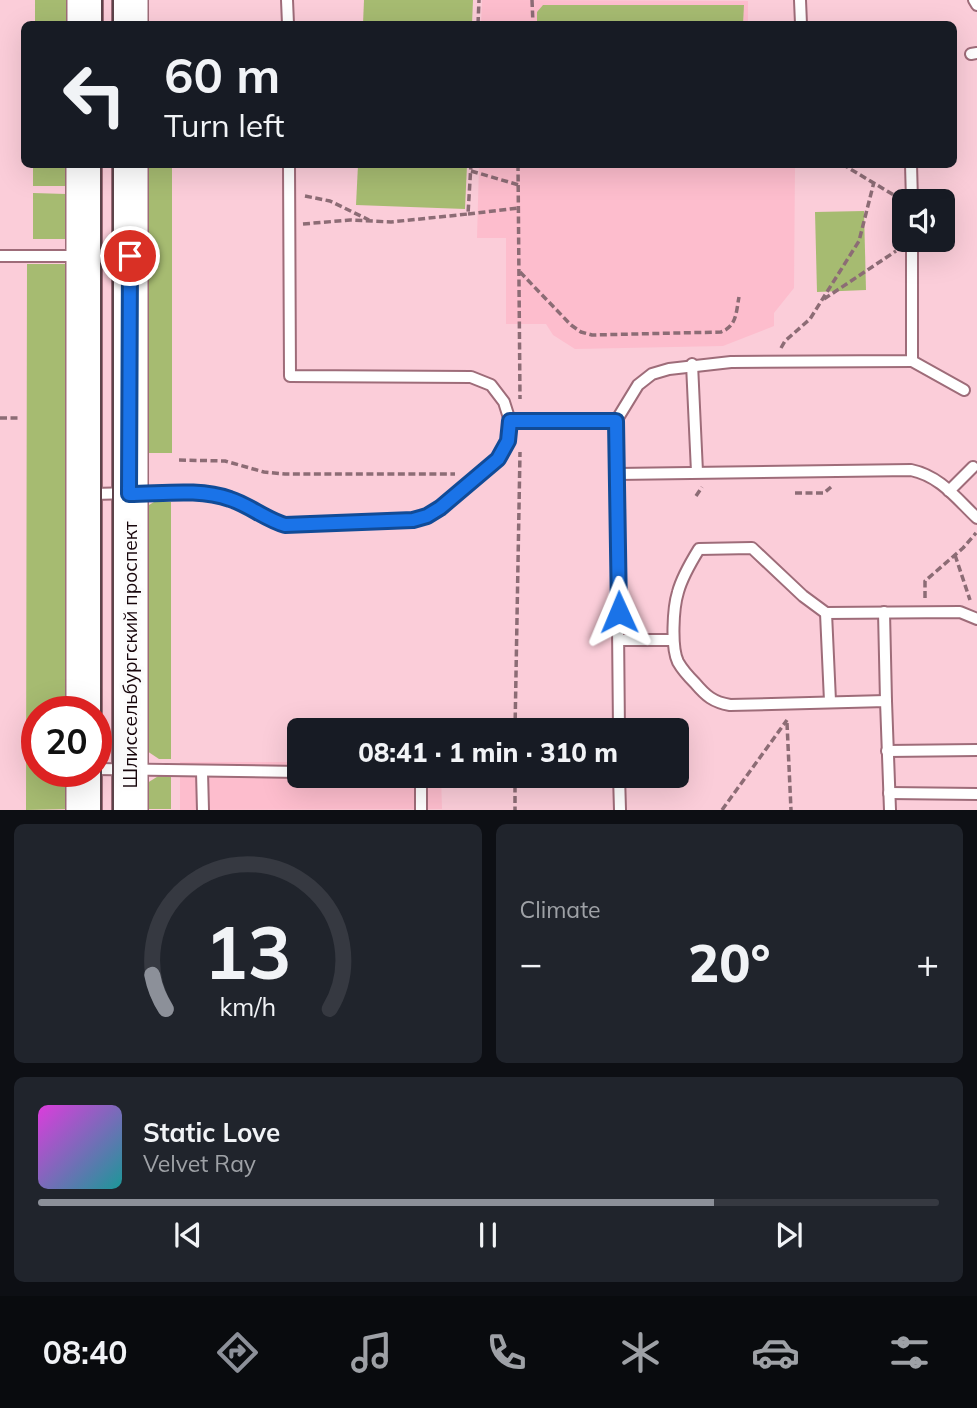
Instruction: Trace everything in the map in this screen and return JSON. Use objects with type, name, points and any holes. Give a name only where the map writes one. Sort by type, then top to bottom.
[{"type":"main road","points":[[85,0],[85,21]]},
{"type":"main road","points":[[130,0],[130,21]]},
{"type":"main road","points":[[84,168],[84,696]]},
{"type":"main road","name":"Шлиссельбургский проспект","points":[[130,168],[129,494],[113,769],[130,810]]},
{"type":"main road","points":[[84,787],[84,810]]},
{"type":"lane","points":[[287,0],[288,21]]},
{"type":"lane","points":[[800,0],[801,21]]},
{"type":"lane","points":[[974,0],[977,5]]},
{"type":"lane","points":[[84,494],[208,495],[230,499],[272,522],[285,525],[396,522],[427,516],[498,459],[515,421],[491,384],[471,377],[290,376],[289,168]]},
{"type":"lane","points":[[911,168],[912,189]]},
{"type":"lane","points":[[912,252],[912,361]]},
{"type":"lane","points":[[0,256],[130,256]]},
{"type":"lane","points":[[619,718],[616,421],[638,384],[652,374],[692,365],[774,361],[912,361],[964,390]]},
{"type":"lane","points":[[692,365],[697,472]]},
{"type":"lane","points":[[515,421],[616,421]]},
{"type":"lane","points":[[949,491],[973,467]]},
{"type":"lane","points":[[617,474],[911,470],[927,473],[977,518]]},
{"type":"lane","points":[[886,701],[717,703],[707,697],[677,660],[673,640],[677,593],[699,548],[752,548],[803,596],[826,612],[960,612],[977,619]]},
{"type":"lane","points":[[826,612],[830,701]]},
{"type":"lane","points":[[884,612],[890,810]]},
{"type":"lane","points":[[619,640],[673,640]]},
{"type":"lane","points":[[887,751],[977,750]]},
{"type":"lane","points":[[113,769],[287,772]]},
{"type":"lane","points":[[202,772],[203,810]]},
{"type":"lane","points":[[421,788],[421,810]]},
{"type":"lane","points":[[620,788],[620,810]]},
{"type":"lane","points":[[890,793],[977,793]]},
{"type":"path","points":[[478,21],[479,0]]},
{"type":"path","points":[[532,0],[533,21]]},
{"type":"path","points":[[515,718],[515,421],[520,272],[518,168]]},
{"type":"path","points":[[849,168],[892,194]]},
{"type":"path","points":[[468,214],[471,171],[519,186]]},
{"type":"path","points":[[774,361],[785,341],[810,319],[859,241],[874,182]]},
{"type":"path","points":[[289,192],[330,201],[373,221]]},
{"type":"path","points":[[289,226],[324,222],[391,222],[519,208]]},
{"type":"path","points":[[822,300],[894,252]]},
{"type":"path","points":[[520,272],[571,325],[592,335],[721,332],[729,329],[735,322],[739,297]]},
{"type":"path","points":[[0,418],[19,418]]},
{"type":"path","points":[[179,460],[225,461],[264,472],[285,474],[481,474]]},
{"type":"path","points":[[925,608],[925,581],[977,531]]},
{"type":"path","points":[[955,555],[971,602]]},
{"type":"path","points":[[787,703],[791,810]]},
{"type":"path","points":[[722,810],[787,720]]},
{"type":"path","points":[[515,788],[515,810]]},
{"type":"shaded area","points":[[482,0],[748,1],[748,21],[481,21]]},
{"type":"shaded area","points":[[479,168],[795,168],[794,288],[774,313],[774,326],[723,346],[575,349],[553,335],[546,324],[506,324],[506,238],[477,238]]},
{"type":"shaded area","points":[[180,762],[287,762],[287,788],[441,788],[442,809],[180,810]]},
{"type":"green space","points":[[35,0],[66,0],[66,21],[35,21]]},
{"type":"green space","points":[[364,0],[473,0],[472,21],[363,21]]},
{"type":"green space","points":[[543,5],[744,5],[743,21],[537,21],[537,12]]},
{"type":"green space","points":[[33,168],[66,168],[66,186],[33,186]]},
{"type":"green space","points":[[144,168],[172,168],[172,453],[145,453]]},
{"type":"green space","points":[[358,168],[467,168],[465,209],[356,205]]},
{"type":"green space","points":[[33,193],[66,194],[65,239],[33,239]]},
{"type":"green space","points":[[864,211],[866,290],[817,292],[815,212]]},
{"type":"green space","points":[[27,264],[70,264],[70,696],[26,696]]},
{"type":"green space","points":[[154,502],[171,502],[171,759],[159,759],[144,749],[144,508]]},
{"type":"green space","points":[[160,775],[171,775],[171,809],[144,809],[144,785]]},
{"type":"green space","points":[[26,787],[70,787],[70,809],[26,810]]},
{"type":"tram line","points":[[102,0],[102,21]]},
{"type":"tram line","points":[[113,0],[113,21]]},
{"type":"tram line","points":[[101,168],[101,810]]},
{"type":"tram line","points":[[113,168],[113,810]]},
{"type":"route","points":[[130,256],[129,494],[178,493],[230,499],[272,522],[285,525],[413,520],[440,508],[498,459],[508,441],[510,421],[616,421],[619,612]]}]
